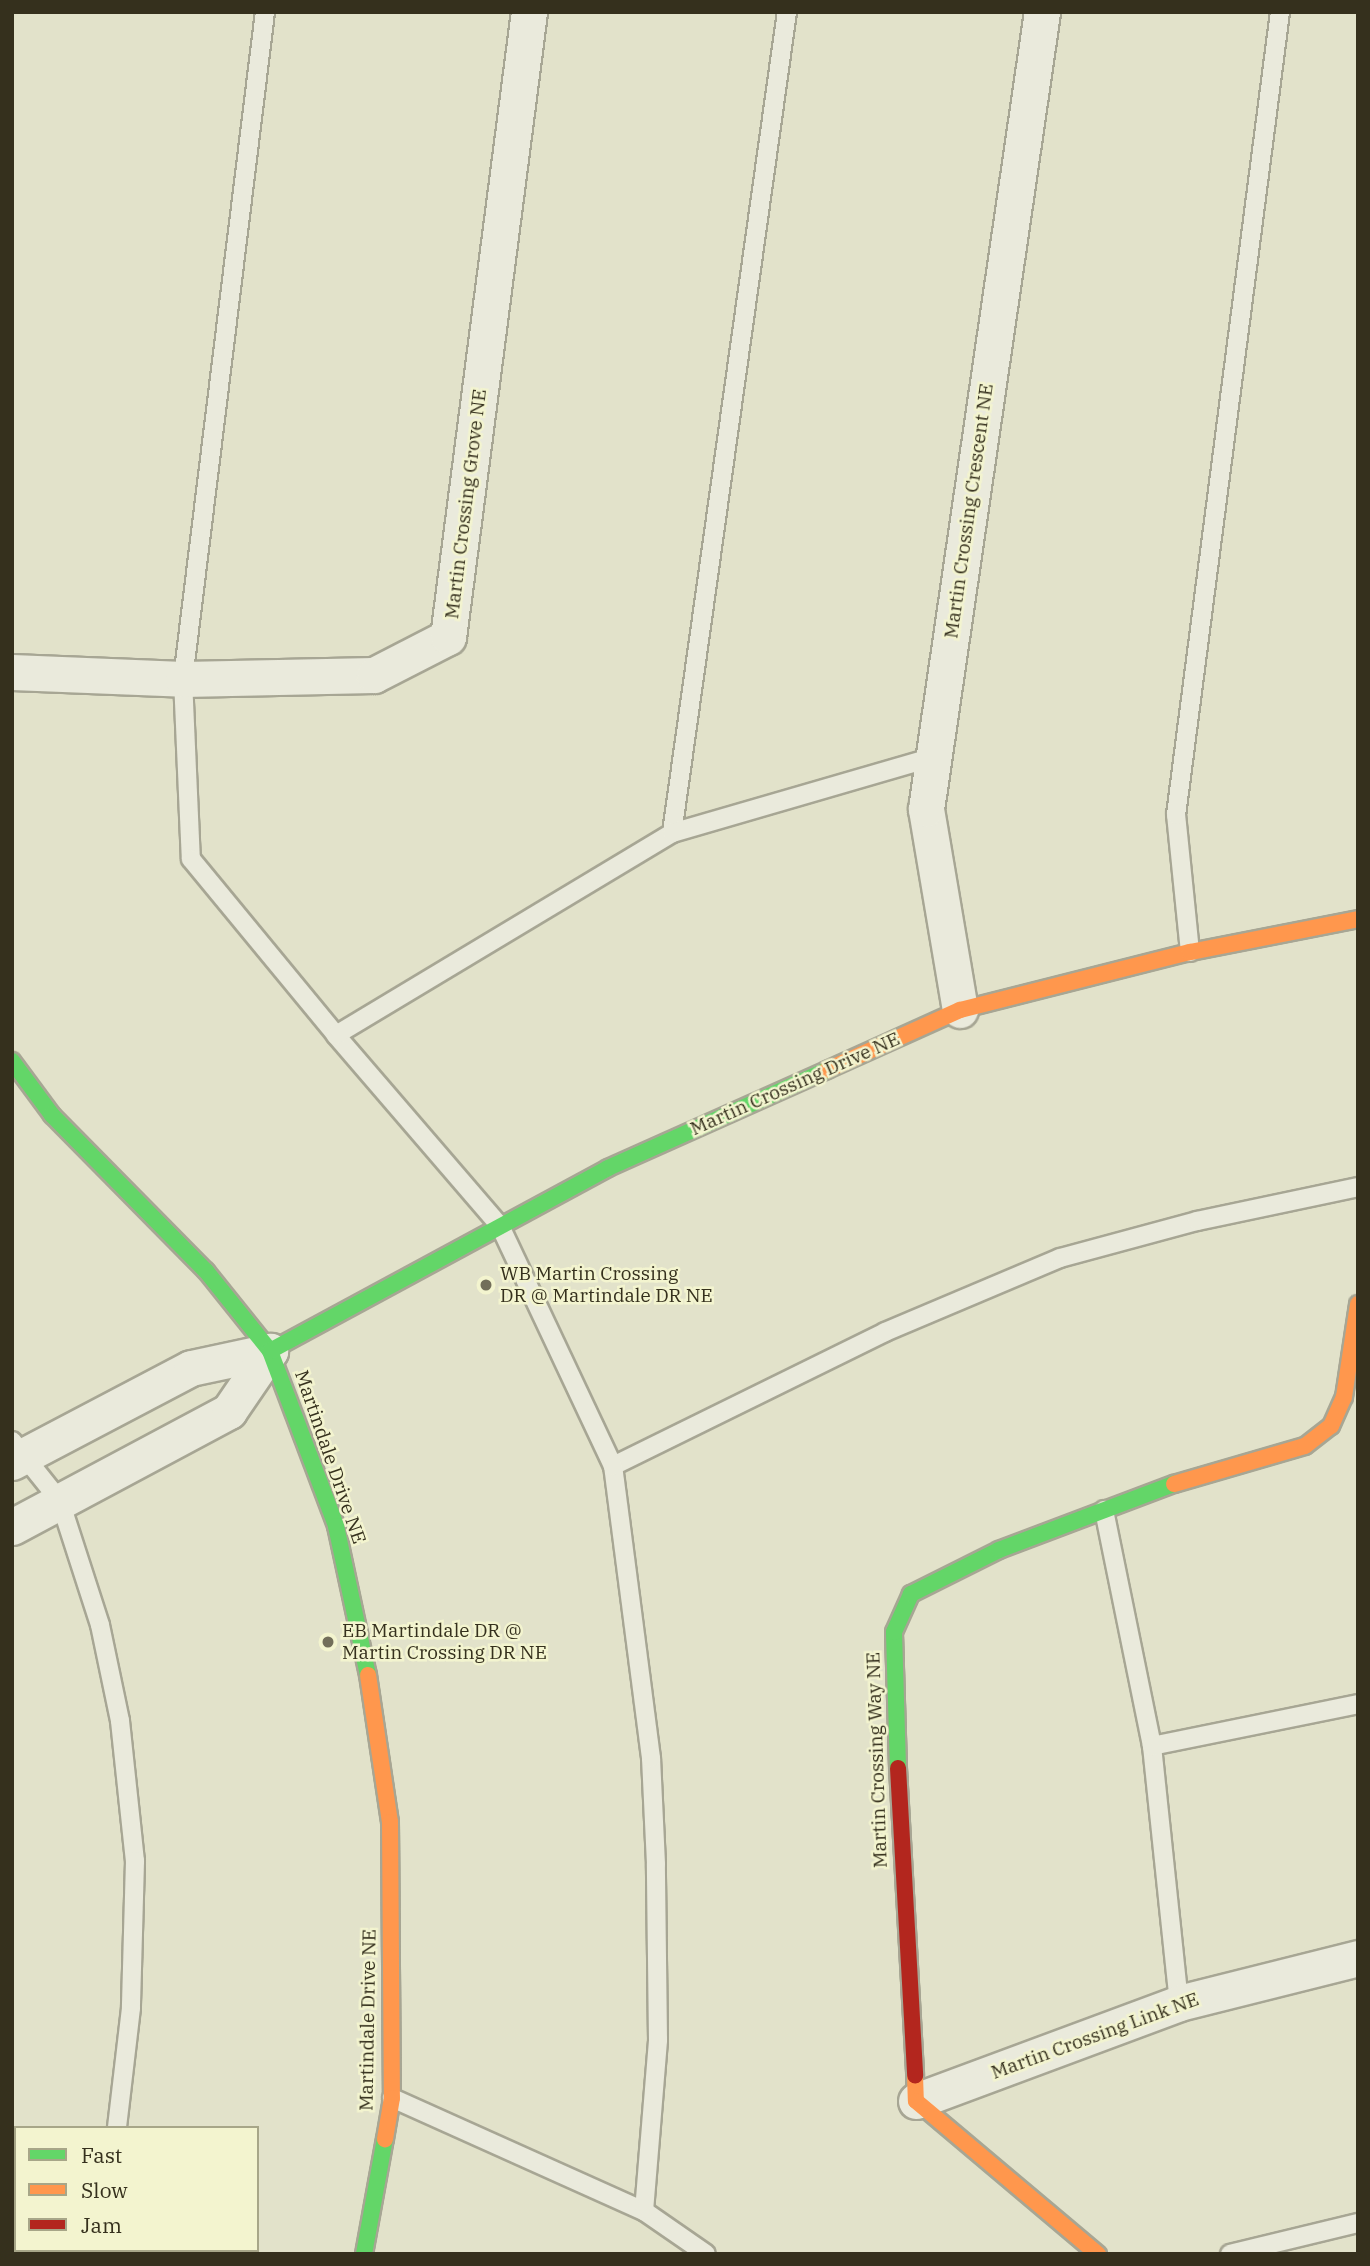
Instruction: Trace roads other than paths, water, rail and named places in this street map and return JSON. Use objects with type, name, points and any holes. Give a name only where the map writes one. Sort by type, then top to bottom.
[{"type":"street","name":"Martin Crossing Grove NE","points":[[12,672],[183,679],[374,675],[448,637],[529,12]]},
{"type":"street","name":"Martin Crossing Crescent NE","points":[[960,1010],[926,809],[1042,12]]},
{"type":"street","name":"Martin Crossing Drive NE","points":[[17,1452],[191,1368],[270,1352],[608,1168],[960,1010],[1190,952],[1358,919]]},
{"type":"street","name":"Martindale Drive NE","points":[[12,1061],[52,1115],[206,1271],[270,1352],[336,1526],[364,1648],[390,1822],[392,2098],[364,2254]]},
{"type":"street","name":"Martin Crossing Way NE","points":[[916,2101],[892,1665],[894,1632],[911,1594],[999,1550],[1104,1510],[1214,1469],[1306,1446],[1331,1426],[1344,1397],[1358,1304]]},
{"type":"street","name":"Martin Crossing Drive NE","points":[[12,1527],[229,1411],[270,1352]]},
{"type":"street","name":"Martin Crossing Link NE","points":[[916,2101],[1179,2003],[1358,1958]]},
{"type":"street","points":[[916,2101],[1098,2254]]},
{"type":"lane","points":[[265,12],[183,679],[191,859],[500,1226],[613,1466],[651,1758],[656,1851],[658,2040],[644,2211]]},
{"type":"lane","points":[[672,833],[787,12]]},
{"type":"lane","points":[[1190,952],[1176,815],[1280,12]]},
{"type":"lane","points":[[337,1035],[672,833],[934,757]]},
{"type":"lane","points":[[613,1466],[885,1332],[1060,1258],[1197,1221],[1358,1187]]},
{"type":"lane","points":[[17,1452],[60,1501],[100,1625],[120,1721],[135,1861],[131,2008],[117,2126]]},
{"type":"lane","points":[[1104,1510],[1152,1746],[1179,2003]]},
{"type":"lane","points":[[1152,1746],[1358,1704]]},
{"type":"lane","points":[[392,2098],[644,2211],[706,2254]]},
{"type":"lane","points":[[1230,2254],[1358,2223]]},
{"type":"place","name":"WB Martin Crossing DR @ Martindale DR NE","points":[[486,1285]]},
{"type":"place","name":"EB Martindale DR @ Martin Crossing DR NE","points":[[328,1642]]}]
